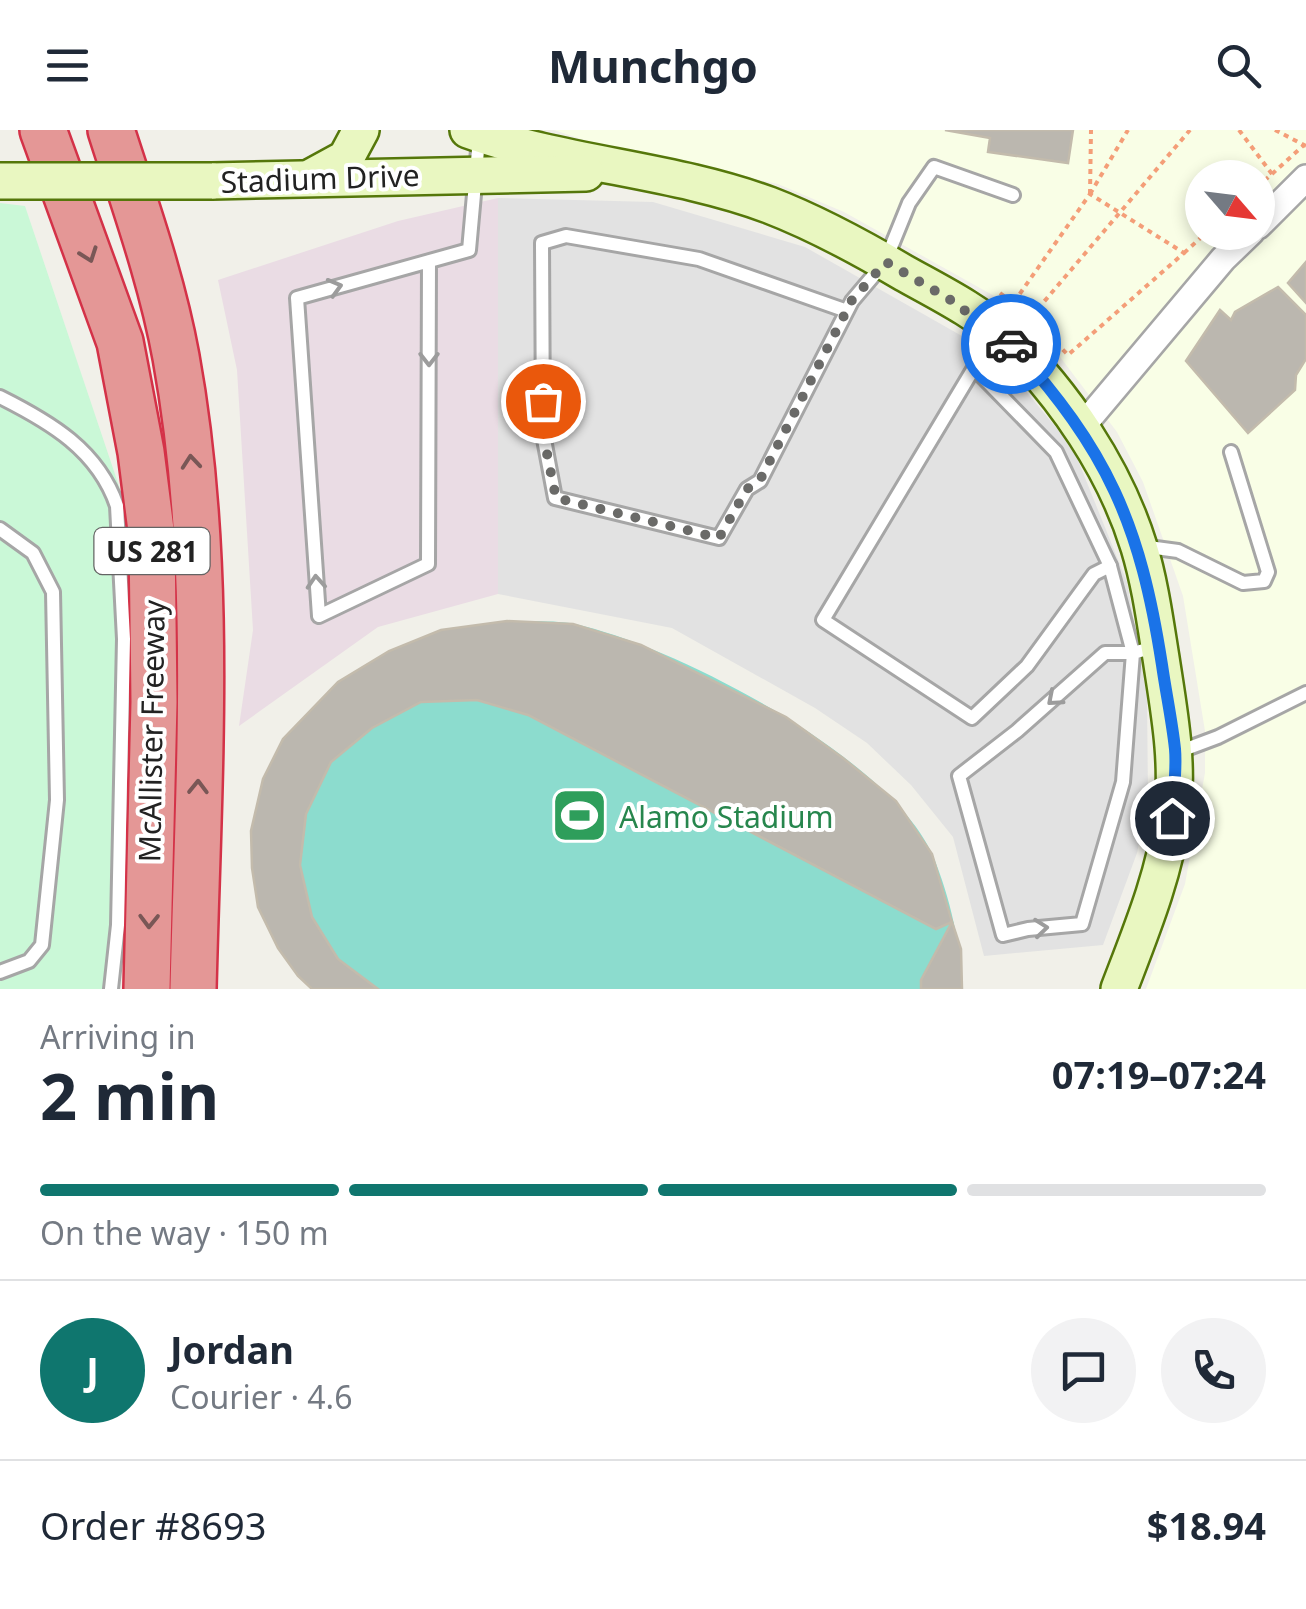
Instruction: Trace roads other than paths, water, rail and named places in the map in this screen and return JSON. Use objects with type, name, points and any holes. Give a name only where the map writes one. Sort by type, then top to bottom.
[{"type":"highway","name":"McAllister Freeway","points":[[43,130],[120,342],[150,520],[154,702],[147,989]]},
{"type":"highway","name":"McAllister Freeway","points":[[111,130],[156,270],[176,356],[189,442],[201,651],[194,989]]},
{"type":"main road","points":[[312,177],[346,158],[360,130]]},
{"type":"main road","name":"Stadium Drive","points":[[474,132],[704,185],[767,204],[828,230],[949,299],[1017,327],[1039,375],[1080,429],[1119,495],[1124,556],[1176,753],[1172,818],[1151,899],[1119,989]]},
{"type":"main road","name":"Stadium Drive","points":[[0,181],[640,173]]},
{"type":"street","points":[[1275,209],[1306,178]]},
{"type":"street","points":[[1080,429],[1234,250]]},
{"type":"lane","points":[[429,261],[428,564],[319,616],[297,298],[429,261],[469,250],[474,132]]},
{"type":"lane","points":[[847,311],[698,259],[566,236],[542,244],[543,434],[556,498],[719,538],[747,489],[760,480],[847,311],[886,262],[909,202],[934,168],[1014,195]]},
{"type":"lane","points":[[1017,327],[974,368],[824,620],[972,718],[1027,666],[1094,574],[1124,556],[1178,551],[1243,583],[1264,581],[1268,572],[1232,452]]},
{"type":"lane","points":[[974,368],[1056,452],[1124,556]]},
{"type":"lane","points":[[0,397],[69,436],[110,486],[116,506],[124,638],[118,925],[111,989]]},
{"type":"lane","points":[[0,529],[33,553],[53,592],[57,800],[42,945],[29,961],[0,972]]},
{"type":"lane","points":[[1146,649],[1124,782],[1082,924],[1003,934],[960,776],[1105,652],[1146,649]]},
{"type":"lane","points":[[1176,753],[1218,737],[1306,692]]},
{"type":"place","name":"Alamo Stadium","points":[[580,816]]}]
